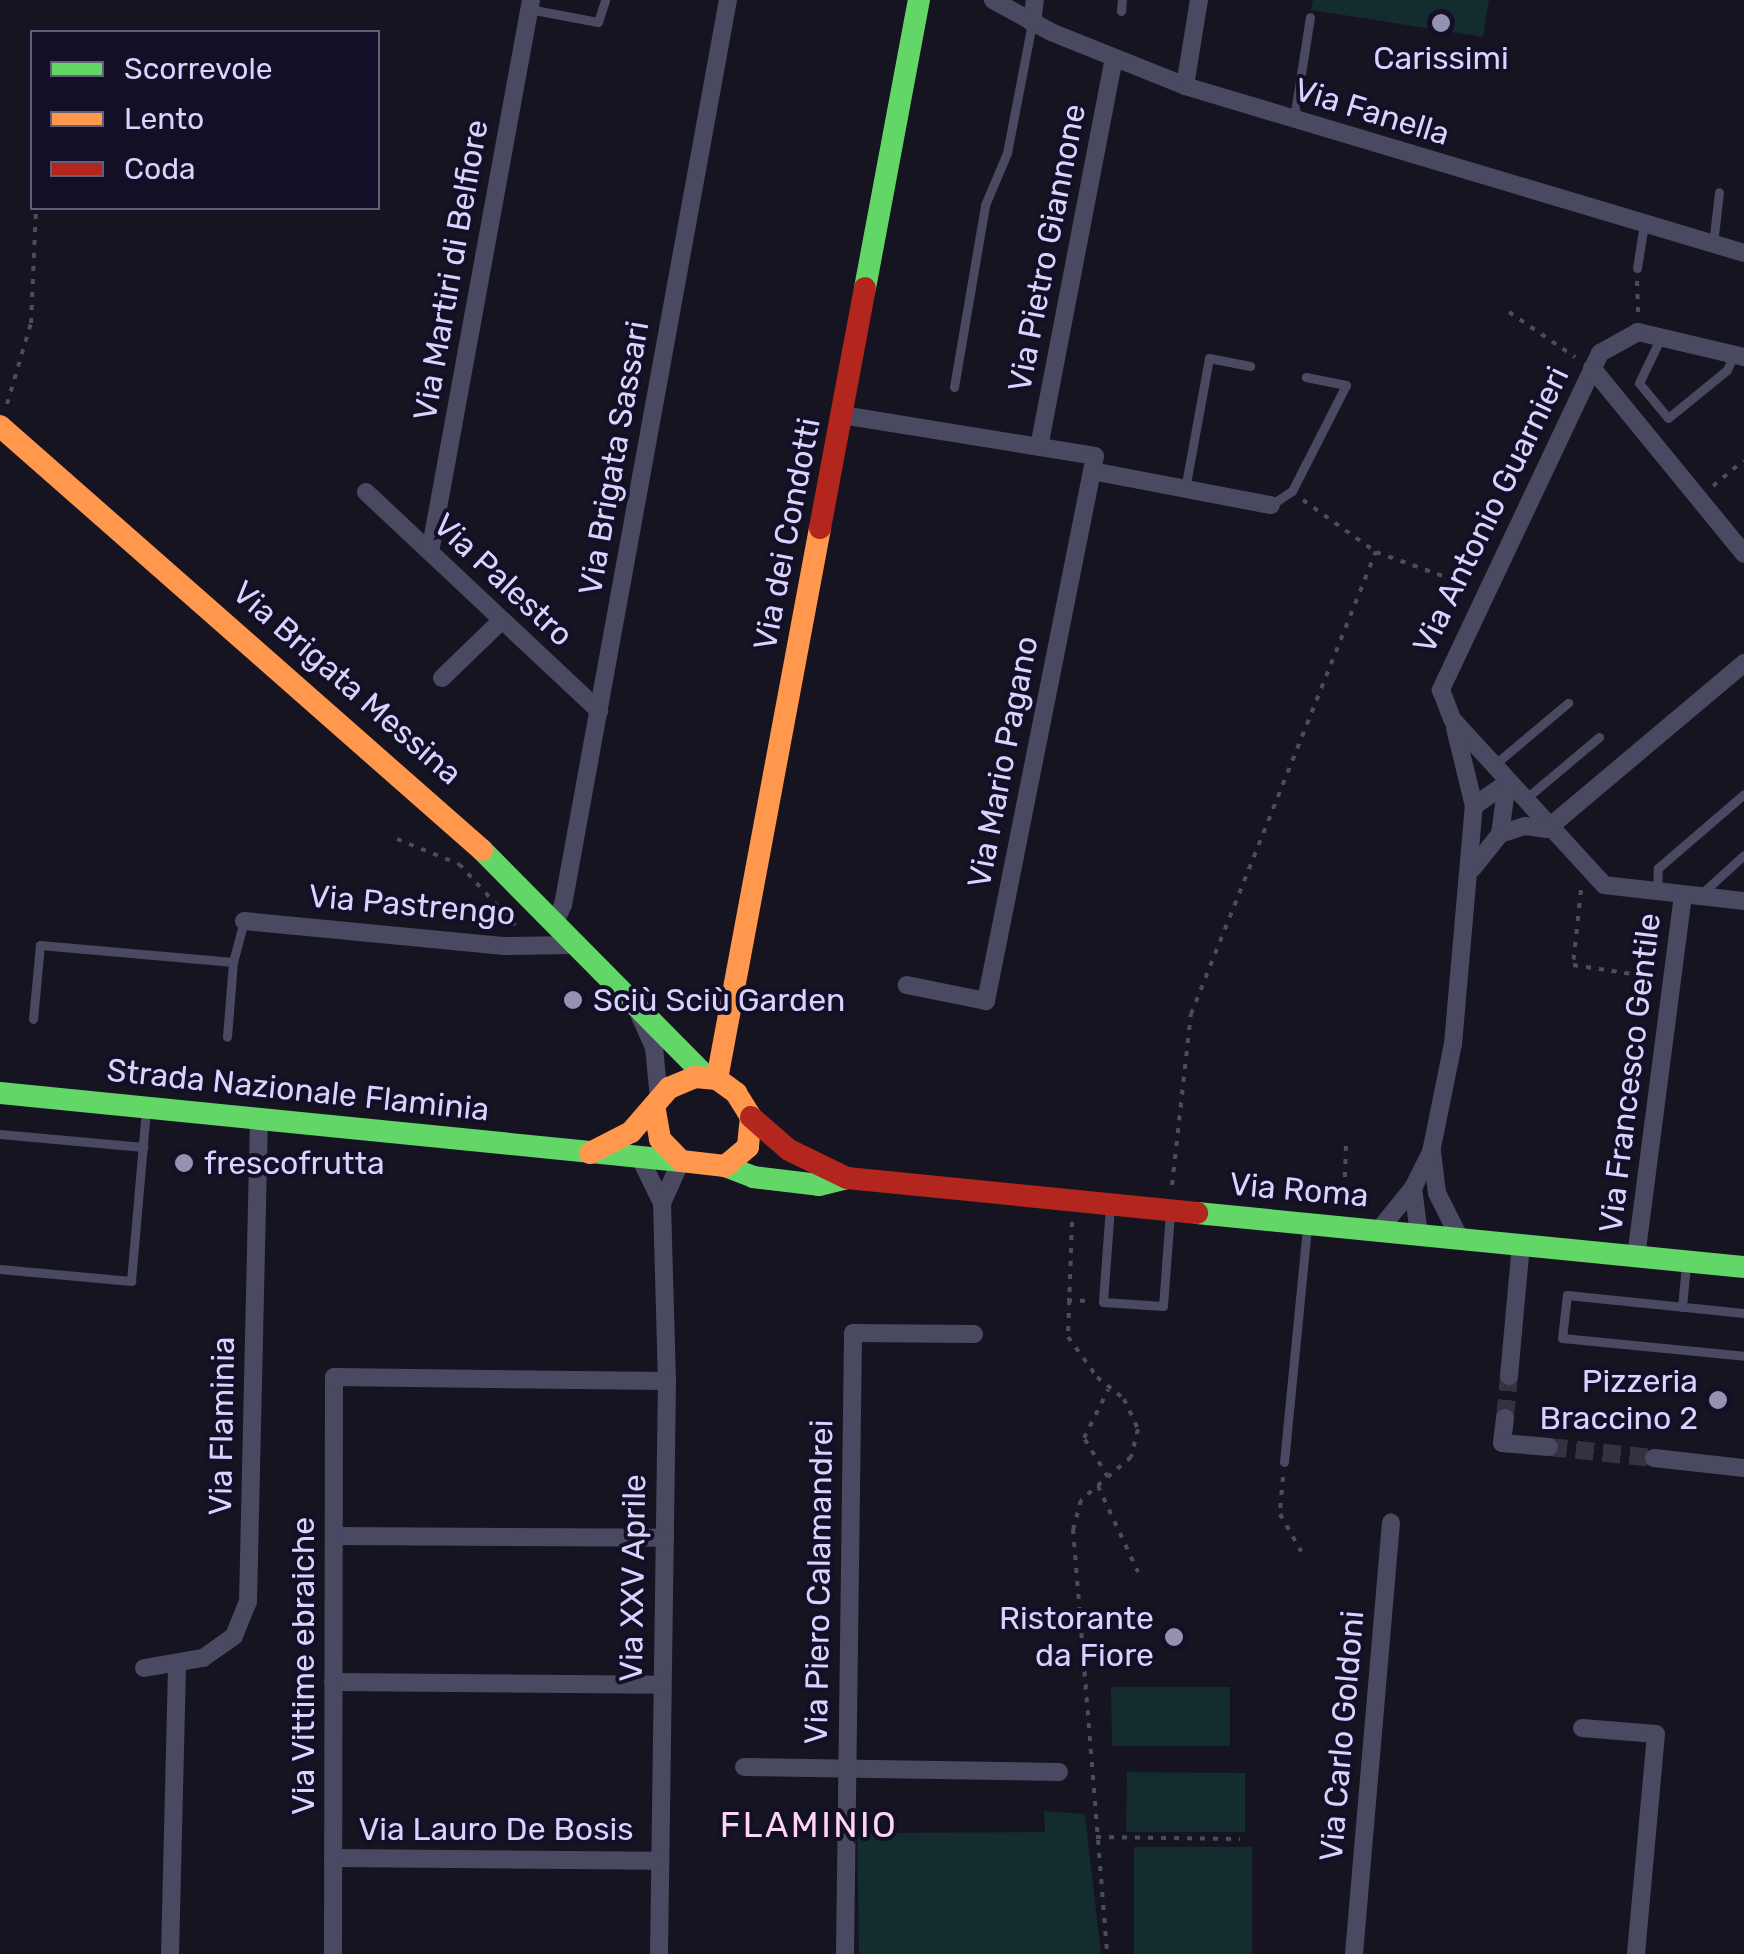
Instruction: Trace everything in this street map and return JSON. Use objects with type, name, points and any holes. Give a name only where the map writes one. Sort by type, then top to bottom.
[{"type":"main road","name":"Via dei Condotti","points":[[712,1078],[919,0]]},
{"type":"main road","name":"Via Brigata Messina","points":[[0,426],[442,809],[712,1078]]},
{"type":"main road","points":[[590,1153],[631,1132],[682,1080],[712,1078],[751,1117],[748,1146],[726,1166]]},
{"type":"main road","name":"Strada Nazionale Flaminia","points":[[0,1093],[259,1117],[642,1162],[726,1166]]},
{"type":"main road","points":[[657,1104],[660,1139],[681,1161]]},
{"type":"main road","name":"Via Roma","points":[[751,1117],[804,1160],[847,1178],[1744,1267]]},
{"type":"main road","name":"Via Roma","points":[[726,1166],[753,1177],[819,1185],[847,1178]]},
{"type":"street","name":"Via Brigata Sassari","points":[[554,924],[564,905],[728,0]]},
{"type":"street","name":"Via Fanella","points":[[993,0],[1032,23],[1185,86],[1744,253]]},
{"type":"street","points":[[1032,23],[1035,0]]},
{"type":"street","points":[[1185,86],[1199,0]]},
{"type":"street","name":"Via Martiri di Belfiore","points":[[430,552],[530,4]]},
{"type":"street","name":"Via Pietro Giannone","points":[[1039,448],[1114,59]]},
{"type":"street","points":[[1638,332],[1739,356]]},
{"type":"street","name":"Via Antonio Guarnieri","points":[[1432,1152],[1453,1044],[1473,868],[1474,806],[1441,690],[1445,671],[1592,368],[1618,338],[1638,332]]},
{"type":"street","points":[[1592,368],[1744,554]]},
{"type":"street","points":[[842,415],[1039,448],[1185,489],[1271,505]]},
{"type":"street","name":"Via Mario Pagano","points":[[907,985],[986,1001],[1094,464]]},
{"type":"street","name":"Via Palestro","points":[[366,492],[600,711]]},
{"type":"street","points":[[442,678],[502,620]]},
{"type":"street","points":[[1500,834],[1525,826],[1547,829],[1744,663]]},
{"type":"street","points":[[1452,719],[1547,829],[1583,866],[1616,890],[1744,902]]},
{"type":"street","points":[[1474,806],[1507,783]]},
{"type":"street","points":[[1473,868],[1500,834],[1507,783]]},
{"type":"street","name":"Via Francesco Gentile","points":[[1636,1258],[1672,979],[1691,896]]},
{"type":"street","name":"Via Pastrengo","points":[[244,921],[505,946],[576,946]]},
{"type":"street","name":"Via Brigata Messina","points":[[636,1006],[654,1047],[657,1104]]},
{"type":"street","name":"Via Flaminia","points":[[144,1668],[203,1658],[234,1636],[248,1602],[259,1117]]},
{"type":"street","points":[[1380,1230],[1413,1188],[1432,1152]]},
{"type":"street","points":[[1432,1152],[1437,1193],[1460,1239]]},
{"type":"street","name":"Via XXV Aprile","points":[[662,1203],[681,1161]]},
{"type":"street","name":"Via XXV Aprile","points":[[642,1162],[662,1203],[667,1381],[659,1954]]},
{"type":"street","points":[[1413,1188],[1419,1234]]},
{"type":"street","points":[[1419,1234],[1437,1193]]},
{"type":"street","points":[[1509,1376],[1521,1244]]},
{"type":"street","name":"Via Piero Calamandrei","points":[[846,1954],[853,1333],[974,1334]]},
{"type":"street","name":"Via Vittime ebraiche","points":[[333,1954],[334,1377],[667,1381]]},
{"type":"street","points":[[1504,1418],[1502,1442],[1549,1448]]},
{"type":"street","points":[[1654,1458],[1744,1468]]},
{"type":"street","name":"Via Carlo Goldoni","points":[[1354,1954],[1391,1522]]},
{"type":"street","points":[[334,1536],[666,1538]]},
{"type":"street","points":[[170,1954],[176,1663]]},
{"type":"street","points":[[333,1682],[661,1685]]},
{"type":"street","points":[[1582,1728],[1656,1734],[1636,1954]]},
{"type":"street","points":[[744,1767],[1059,1772]]},
{"type":"street","name":"Via Lauro De Bosis","points":[[333,1858],[659,1860]]},
{"type":"lane","points":[[530,4],[598,22],[605,0]]},
{"type":"lane","points":[[1294,119],[1310,17]]},
{"type":"lane","points":[[954,388],[985,205],[1007,153],[1032,23]]},
{"type":"lane","points":[[1714,244],[1718,192]]},
{"type":"lane","points":[[1638,268],[1644,224]]},
{"type":"lane","points":[[1661,337],[1639,383],[1668,418],[1739,356]]},
{"type":"lane","points":[[1185,489],[1209,358],[1250,366]]},
{"type":"lane","points":[[1271,505],[1292,491],[1346,385],[1306,377]]},
{"type":"lane","points":[[1492,766],[1568,703]]},
{"type":"lane","points":[[1522,801],[1599,737]]},
{"type":"lane","points":[[1657,894],[1658,868],[1744,794]]},
{"type":"lane","points":[[1691,896],[1744,855]]},
{"type":"lane","points":[[227,1036],[234,962],[244,921]]},
{"type":"lane","points":[[34,1019],[40,945],[234,962]]},
{"type":"lane","points":[[0,1269],[131,1281],[146,1106]]},
{"type":"lane","points":[[0,1134],[143,1148]]},
{"type":"lane","points":[[1110,1205],[1103,1302],[1164,1306],[1170,1210]]},
{"type":"lane","points":[[1284,1462],[1307,1223]]},
{"type":"lane","points":[[1682,1307],[1686,1262]]},
{"type":"lane","points":[[1744,1313],[1566,1295],[1562,1338],[1744,1356]]},
{"type":"path","points":[[0,410],[24,363],[36,210]]},
{"type":"path","points":[[1638,268],[1638,332]]},
{"type":"path","points":[[1508,312],[1592,368]]},
{"type":"path","points":[[1698,498],[1744,460]]},
{"type":"path","points":[[1292,491],[1376,552],[1483,591]]},
{"type":"path","points":[[1170,1210],[1191,1014],[1376,552]]},
{"type":"path","points":[[397,839],[459,864],[470,883],[511,920]]},
{"type":"path","points":[[1583,866],[1573,965],[1672,979]]},
{"type":"path","points":[[1342,1226],[1346,1143]]},
{"type":"path","points":[[1073,1201],[1068,1337],[1134,1413],[1138,1429],[1130,1458],[1081,1500],[1073,1529],[1107,1954]]},
{"type":"path","points":[[1067,1300],[1103,1302]]},
{"type":"path","points":[[1108,1477],[1084,1438],[1110,1388]]},
{"type":"path","points":[[1284,1462],[1280,1514],[1301,1551]]},
{"type":"path","points":[[1098,1484],[1138,1572]]},
{"type":"path","points":[[1096,1837],[1240,1839]]},
{"type":"green space","name":"Carissimi","points":[[1313,0],[1489,0],[1483,37],[1311,10]]},
{"type":"green space","points":[[1111,1687],[1230,1687],[1230,1746],[1112,1746]]},
{"type":"green space","points":[[1127,1772],[1245,1773],[1245,1832],[1126,1832]]},
{"type":"green space","points":[[1044,1811],[1085,1814],[1101,1954],[859,1954],[857,1833],[1045,1832]]},
{"type":"green space","points":[[1134,1847],[1252,1847],[1252,1954],[1134,1954]]},
{"type":"tunnel","points":[[1505,1418],[1509,1376]]},
{"type":"tunnel","points":[[1549,1447],[1654,1458]]},
{"type":"traffic: fast","points":[[865,288],[919,0]]},
{"type":"traffic: fast","points":[[482,850],[707,1077]]},
{"type":"traffic: fast","points":[[0,1093],[681,1161]]},
{"type":"traffic: fast","points":[[725,1166],[753,1177],[819,1185],[847,1178]]},
{"type":"traffic: fast","points":[[1197,1213],[1744,1267]]},
{"type":"traffic: slow","points":[[0,426],[482,850]]},
{"type":"traffic: slow","points":[[717,1079],[820,528]]},
{"type":"traffic: slow","points":[[590,1153],[631,1132],[669,1088],[695,1077],[717,1079],[736,1093],[751,1117],[748,1147],[725,1166],[681,1161],[660,1139],[655,1110]]},
{"type":"traffic: jam","points":[[820,528],[865,288]]},
{"type":"traffic: jam","points":[[751,1117],[789,1150],[847,1178],[1197,1213]]},
{"type":"place","name":"Carissimi","points":[[1441,23]]},
{"type":"place","name":"Sciù Sciù Garden","points":[[573,1000]]},
{"type":"place","name":"frescofrutta","points":[[184,1163]]},
{"type":"place","name":"Pizzeria Braccino 2","points":[[1718,1400]]},
{"type":"place","name":"Ristorante da Fiore","points":[[1174,1637]]},
{"type":"district","name":"FLAMINIO","points":[[809,1825]]}]
